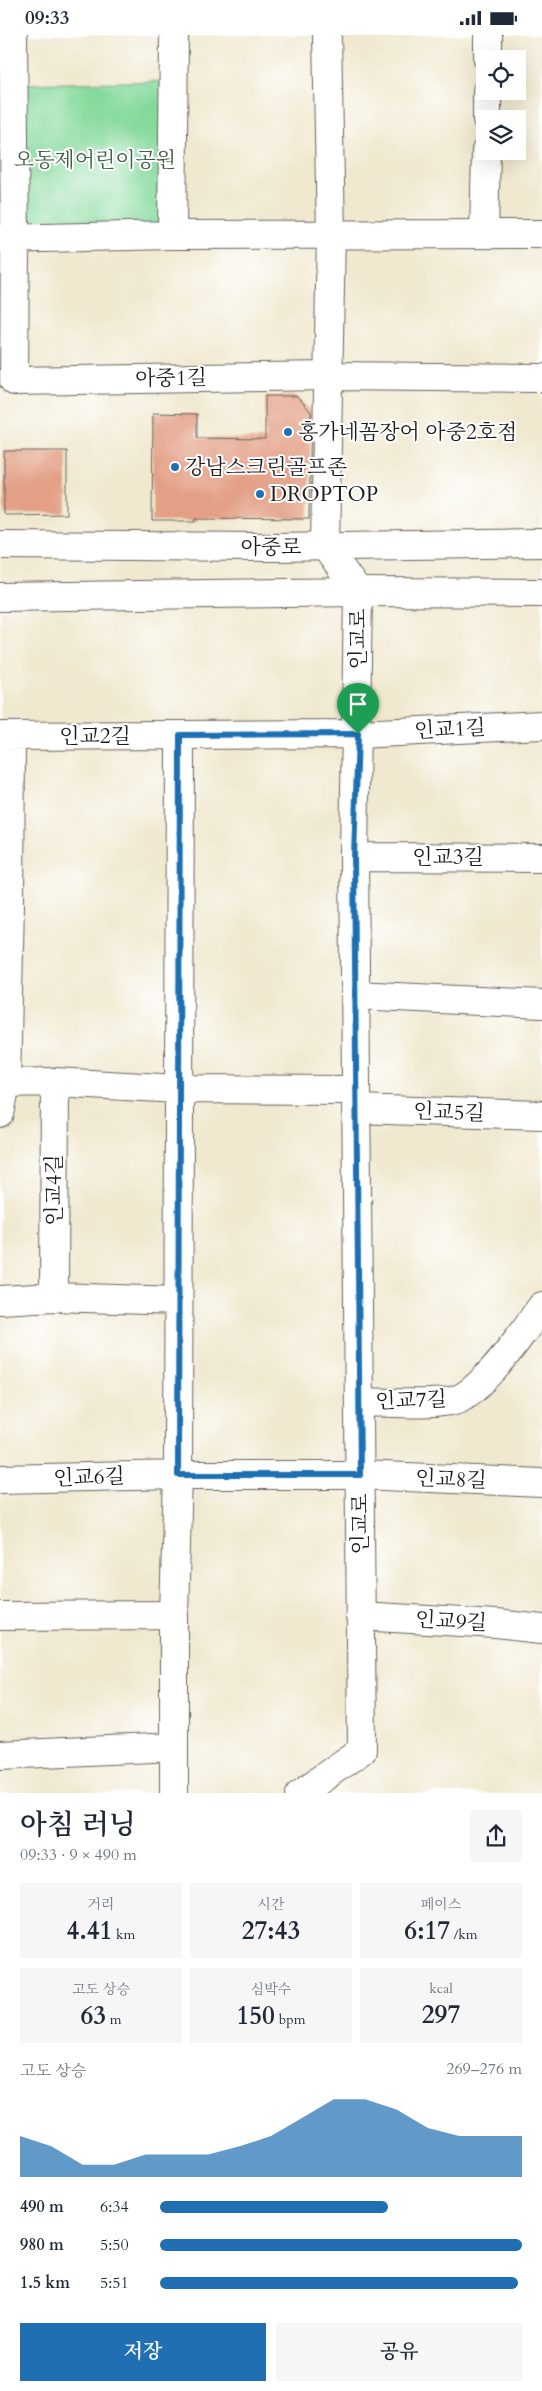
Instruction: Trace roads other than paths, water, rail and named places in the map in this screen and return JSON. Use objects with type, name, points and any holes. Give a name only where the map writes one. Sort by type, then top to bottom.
[{"type":"street","points":[[172,235],[174,43]]},
{"type":"street","name":"아중1길","points":[[12,44],[8,240],[14,381],[327,376]]},
{"type":"street","points":[[327,46],[331,235],[325,546],[358,592]]},
{"type":"street","points":[[484,234],[486,160]]},
{"type":"street","points":[[8,240],[172,235],[542,234]]},
{"type":"street","points":[[327,376],[542,378]]},
{"type":"street","name":"아중로","points":[[0,545],[325,546],[542,543]]},
{"type":"street","points":[[0,597],[358,592],[542,593]]},
{"type":"street","name":"인교로","points":[[300,1793],[362,1750],[354,857],[358,734],[358,592]]},
{"type":"street","name":"인교1길","points":[[358,734],[542,725]]},
{"type":"street","name":"인교2길","points":[[3,1083],[10,904],[5,736],[358,734]]},
{"type":"street","points":[[174,1793],[174,1615],[178,1475],[180,735]]},
{"type":"street","name":"인교3길","points":[[354,857],[542,858]]},
{"type":"street","points":[[355,995],[542,1004]]},
{"type":"street","points":[[0,1114],[3,1083],[54,1083],[356,1100]]},
{"type":"street","name":"인교4길","points":[[54,1083],[54,1297]]},
{"type":"street","name":"인교5길","points":[[356,1100],[542,1115]]},
{"type":"street","points":[[0,1299],[54,1297],[178,1301]]},
{"type":"street","name":"인교7길","points":[[359,1401],[416,1403],[453,1401],[475,1388],[509,1351],[542,1306]]},
{"type":"street","name":"인교6길","points":[[0,1479],[178,1475],[360,1475]]},
{"type":"street","name":"인교8길","points":[[360,1475],[542,1483]]},
{"type":"street","points":[[0,1616],[174,1615]]},
{"type":"street","name":"인교9길","points":[[360,1616],[496,1623],[542,1629]]},
{"type":"street","points":[[0,1755],[174,1747]]},
{"type":"place","name":"홍가네꼼장어 아중2호점","points":[[288,432]]},
{"type":"place","name":"강남스크린골프존","points":[[175,467]]},
{"type":"place","name":"DROPTOP","points":[[260,494]]},
{"type":"park label","name":"오동제어린이공원","points":[[95,160]]}]
